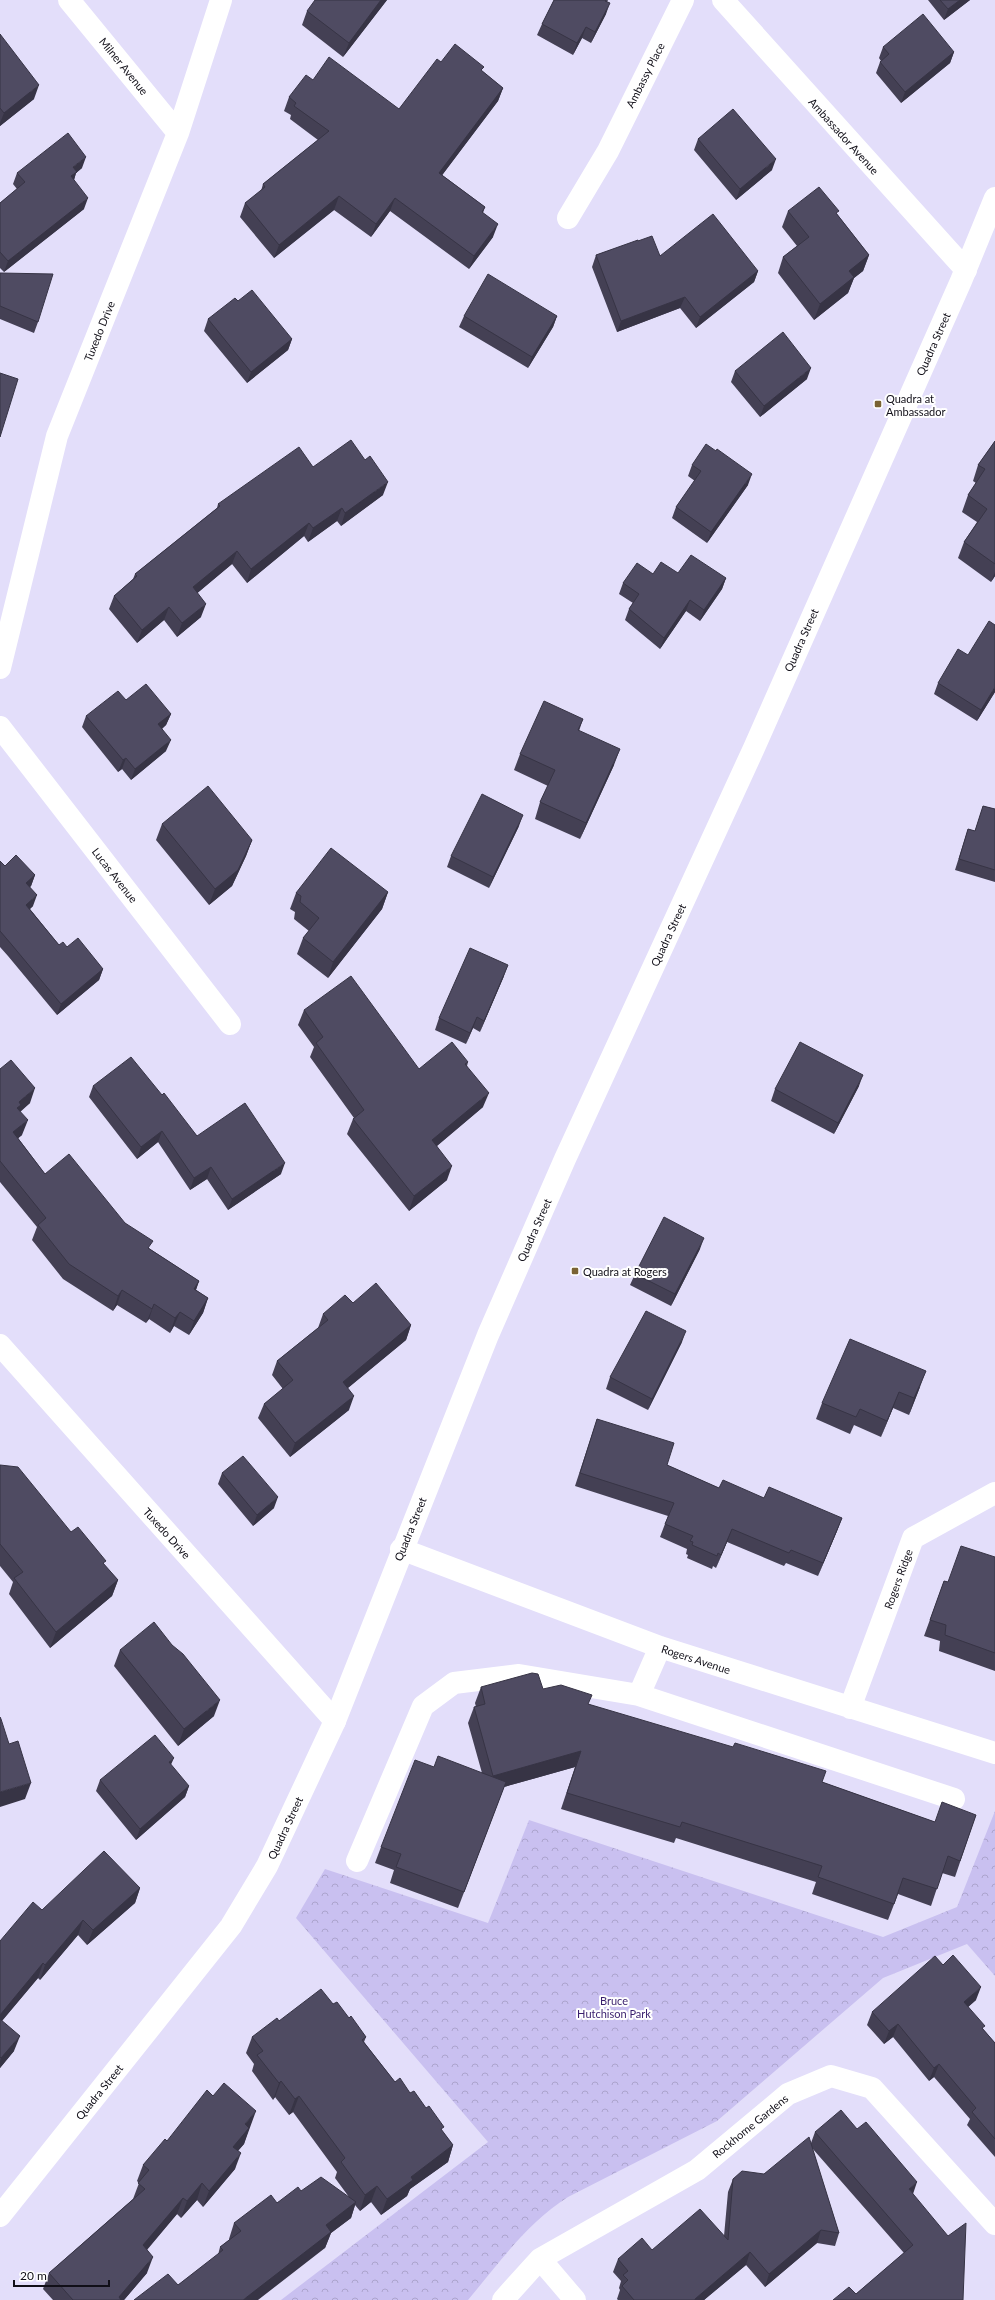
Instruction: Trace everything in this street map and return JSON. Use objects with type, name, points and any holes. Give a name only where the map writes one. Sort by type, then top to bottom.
[{"type":"street","name":"Milner Avenue","points":[[69,0],[178,133]]},
{"type":"street","name":"Tuxedo Drive","points":[[0,668],[57,436],[178,133],[221,0]]},
{"type":"street","name":"Ambassy Place","points":[[568,218],[608,151],[683,0]]},
{"type":"street","name":"Ambassador Avenue","points":[[723,0],[966,270]]},
{"type":"street","name":"Quadra Street","points":[[0,2216],[231,1926],[267,1866],[335,1721],[401,1549],[488,1335],[562,1166],[757,740],[966,270],[995,198]]},
{"type":"street","name":"Lucas Avenue","points":[[0,726],[230,1024]]},
{"type":"street","name":"Tuxedo Drive","points":[[0,1346],[335,1721]]},
{"type":"street","name":"Rogers Ridge","points":[[850,1708],[914,1538],[995,1493]]},
{"type":"street","name":"Rogers Avenue","points":[[401,1549],[660,1647],[995,1753]]},
{"type":"street","points":[[639,1694],[660,1647]]},
{"type":"street","points":[[357,1861],[423,1706],[454,1683],[519,1675],[639,1694],[954,1799]]},
{"type":"street","name":"Rockhome Gardens","points":[[503,2300],[540,2259],[697,2170],[788,2094],[832,2076],[872,2088],[995,2224]]},
{"type":"street","points":[[540,2259],[575,2300]]},
{"type":"green space","name":"Bruce Hutchison Park","points":[[995,1811],[995,1976],[967,1944],[883,1978],[717,2121],[568,2197],[553,2207],[514,2244],[468,2300],[281,2300],[488,2142],[296,1918],[325,1869],[488,1923],[529,1820],[883,1937],[957,1907]]},
{"type":"building","points":[[315,0],[381,0],[349,43],[307,11]]},
{"type":"building","points":[[554,0],[606,0],[605,1],[610,3],[595,32],[586,27],[577,43],[542,24]]},
{"type":"building","points":[[940,0],[960,0],[948,9]]},
{"type":"building","points":[[923,14],[954,52],[905,92],[880,62],[889,54],[883,47]]},
{"type":"building","points":[[0,34],[39,85],[4,113],[0,108]]},
{"type":"building","points":[[455,44],[484,67],[481,70],[503,88],[439,173],[485,207],[482,212],[498,224],[474,256],[395,198],[376,224],[339,196],[279,245],[245,203],[265,187],[263,184],[329,131],[294,106],[296,103],[289,97],[306,75],[313,80],[329,57],[399,109],[437,59],[441,62]]},
{"type":"building","points":[[733,109],[776,159],[740,189],[698,139]]},
{"type":"building","points":[[68,133],[86,157],[73,167],[77,172],[71,176],[88,198],[8,261],[0,252],[0,203],[25,182],[17,173]]},
{"type":"building","points":[[819,187],[839,211],[836,213],[869,255],[849,271],[854,277],[820,304],[783,257],[809,237],[788,211]]},
{"type":"building","points":[[713,214],[758,271],[700,317],[685,297],[621,321],[596,255],[652,236],[660,256]]},
{"type":"building","points":[[0,273],[53,274],[38,322],[0,306]]},
{"type":"building","points":[[488,274],[557,316],[532,357],[464,316]]},
{"type":"building","points":[[252,290],[292,339],[251,372],[208,319],[235,298],[238,301]]},
{"type":"building","points":[[783,332],[811,368],[764,406],[735,371]]},
{"type":"building","points":[[0,373],[18,379],[0,437]]},
{"type":"building","points":[[351,440],[365,460],[370,456],[388,482],[345,513],[342,508],[313,528],[309,523],[251,569],[237,551],[193,587],[206,604],[182,623],[169,607],[142,630],[114,596],[137,576],[135,574],[220,506],[218,504],[299,447],[313,467]]},
{"type":"building","points":[[995,441],[995,564],[964,542],[987,509],[968,495],[985,469],[978,465]]},
{"type":"building","points":[[706,444],[716,451],[717,449],[752,474],[711,532],[676,507],[701,471],[692,465]]},
{"type":"building","points":[[691,555],[726,578],[704,610],[690,600],[664,638],[629,609],[639,594],[623,583],[637,563],[653,574],[661,562],[678,573]]},
{"type":"building","points":[[989,621],[995,625],[995,687],[981,710],[938,683],[958,649],[968,655]]},
{"type":"building","points":[[146,684],[171,714],[158,724],[171,740],[135,769],[126,758],[123,760],[86,716],[118,691],[126,700]]},
{"type":"building","points":[[544,701],[583,719],[578,730],[620,749],[586,823],[540,802],[555,770],[520,754]]},
{"type":"building","points":[[208,786],[252,840],[238,870],[215,889],[162,824]]},
{"type":"building","points":[[482,794],[523,815],[493,877],[451,856]]},
{"type":"building","points":[[983,806],[995,809],[995,870],[959,859],[968,829],[975,831]]},
{"type":"building","points":[[331,848],[388,892],[333,962],[303,938],[319,918],[300,902],[301,896],[296,893]]},
{"type":"building","points":[[16,855],[35,875],[26,883],[37,895],[26,905],[59,945],[63,942],[67,947],[78,938],[103,969],[61,1004],[0,931],[0,861],[5,866]]},
{"type":"building","points":[[470,948],[508,965],[484,1021],[477,1017],[470,1033],[439,1018]]},
{"type":"building","points":[[351,976],[419,1069],[452,1042],[468,1062],[465,1064],[489,1093],[432,1140],[452,1166],[414,1196],[353,1119],[364,1110],[316,1043],[323,1037],[304,1010]]},
{"type":"building","points":[[800,1042],[863,1075],[838,1123],[775,1089]]},
{"type":"building","points":[[131,1057],[162,1095],[164,1093],[197,1136],[245,1103],[285,1163],[232,1199],[211,1167],[194,1178],[162,1131],[141,1147],[93,1086]]},
{"type":"building","points":[[11,1060],[35,1088],[19,1102],[21,1105],[17,1108],[28,1120],[13,1132],[45,1174],[69,1154],[125,1223],[153,1241],[148,1248],[199,1281],[194,1289],[208,1298],[194,1321],[180,1312],[175,1318],[154,1304],[152,1309],[122,1290],[118,1296],[69,1264],[38,1225],[46,1218],[0,1161],[0,1069]]},
{"type":"building","points":[[664,1217],[704,1238],[675,1294],[635,1274]]},
{"type":"building","points":[[376,1283],[411,1325],[343,1382],[354,1396],[295,1443],[264,1404],[293,1380],[277,1361],[328,1320],[323,1314],[345,1295],[353,1303]]},
{"type":"building","points":[[646,1311],[686,1331],[652,1399],[610,1377]]},
{"type":"building","points":[[850,1339],[926,1371],[914,1398],[899,1392],[887,1421],[860,1409],[856,1417],[822,1403]]},
{"type":"building","points":[[597,1419],[674,1443],[667,1465],[719,1488],[723,1480],[764,1498],[769,1487],[842,1518],[823,1563],[791,1550],[789,1553],[732,1529],[721,1555],[718,1553],[717,1556],[692,1545],[693,1542],[690,1541],[693,1536],[665,1524],[674,1503],[580,1473]]},
{"type":"building","points":[[243,1456],[278,1497],[257,1515],[222,1473]]},
{"type":"building","points":[[0,1465],[18,1467],[71,1532],[78,1527],[106,1561],[103,1563],[118,1580],[56,1632],[14,1578],[23,1572],[0,1544]]},
{"type":"building","points":[[961,1546],[995,1557],[995,1653],[945,1635],[946,1625],[930,1620],[944,1581],[948,1582]]},
{"type":"building","points":[[154,1622],[172,1645],[183,1654],[220,1700],[184,1729],[120,1650]]},
{"type":"building","points":[[532,1673],[538,1674],[543,1689],[561,1685],[592,1695],[588,1704],[733,1747],[735,1743],[826,1771],[822,1782],[935,1822],[942,1802],[976,1815],[960,1861],[948,1856],[937,1889],[903,1878],[894,1904],[818,1877],[822,1866],[682,1822],[680,1827],[567,1793],[581,1751],[493,1776],[474,1707],[485,1704],[481,1687]]},
{"type":"building","points":[[0,1717],[9,1744],[18,1741],[31,1783],[0,1792]]},
{"type":"building","points":[[155,1735],[174,1758],[169,1762],[189,1786],[140,1829],[100,1780]]},
{"type":"building","points":[[438,1756],[506,1782],[464,1892],[396,1867],[401,1854],[381,1847],[415,1760],[434,1767]]},
{"type":"building","points":[[104,1851],[140,1888],[93,1930],[83,1920],[45,1965],[43,1963],[0,2015],[0,1941],[33,1902],[42,1910]]},
{"type":"building","points":[[953,1955],[981,1987],[964,2002],[985,2026],[982,2028],[995,2043],[995,2139],[972,2112],[976,2108],[939,2064],[934,2068],[898,2024],[889,2031],[872,2012],[935,1956],[943,1965]]},
{"type":"building","points":[[321,1989],[333,2004],[337,2002],[349,2018],[351,2016],[366,2037],[362,2040],[395,2082],[400,2078],[410,2093],[414,2091],[426,2108],[429,2106],[444,2127],[441,2129],[453,2145],[411,2177],[413,2180],[387,2199],[377,2186],[365,2195],[341,2162],[345,2158],[299,2096],[295,2099],[281,2081],[279,2083],[257,2055],[263,2051],[252,2037],[277,2018],[279,2021]]},
{"type":"building","points":[[0,2019],[20,2036],[1,2058],[0,2057]]},
{"type":"building","points":[[224,2083],[256,2111],[245,2124],[249,2128],[233,2147],[241,2153],[209,2191],[202,2183],[187,2201],[183,2198],[143,2245],[153,2257],[119,2297],[121,2300],[73,2300],[49,2273],[145,2189],[138,2183],[149,2170],[143,2165],[165,2139],[167,2141],[207,2090],[213,2096]]},
{"type":"building","points":[[841,2110],[857,2129],[866,2122],[917,2182],[909,2189],[948,2236],[966,2223],[963,2300],[833,2300],[849,2287],[856,2294],[913,2245],[815,2132]]},
{"type":"building","points":[[809,2137],[839,2233],[821,2230],[769,2274],[750,2252],[695,2300],[634,2300],[622,2286],[628,2280],[623,2275],[628,2271],[618,2259],[642,2238],[652,2250],[700,2209],[728,2240],[733,2179],[742,2171],[764,2174]]},
{"type":"building","points":[[321,2177],[356,2202],[326,2225],[331,2232],[243,2300],[134,2300],[168,2274],[178,2285],[223,2250],[220,2247],[241,2231],[234,2223],[271,2195],[277,2203],[298,2187],[301,2191]]},
{"type":"place","name":"Quadra at Ambassador","points":[[878,404]]},
{"type":"place","name":"Quadra at Rogers","points":[[575,1271]]}]
